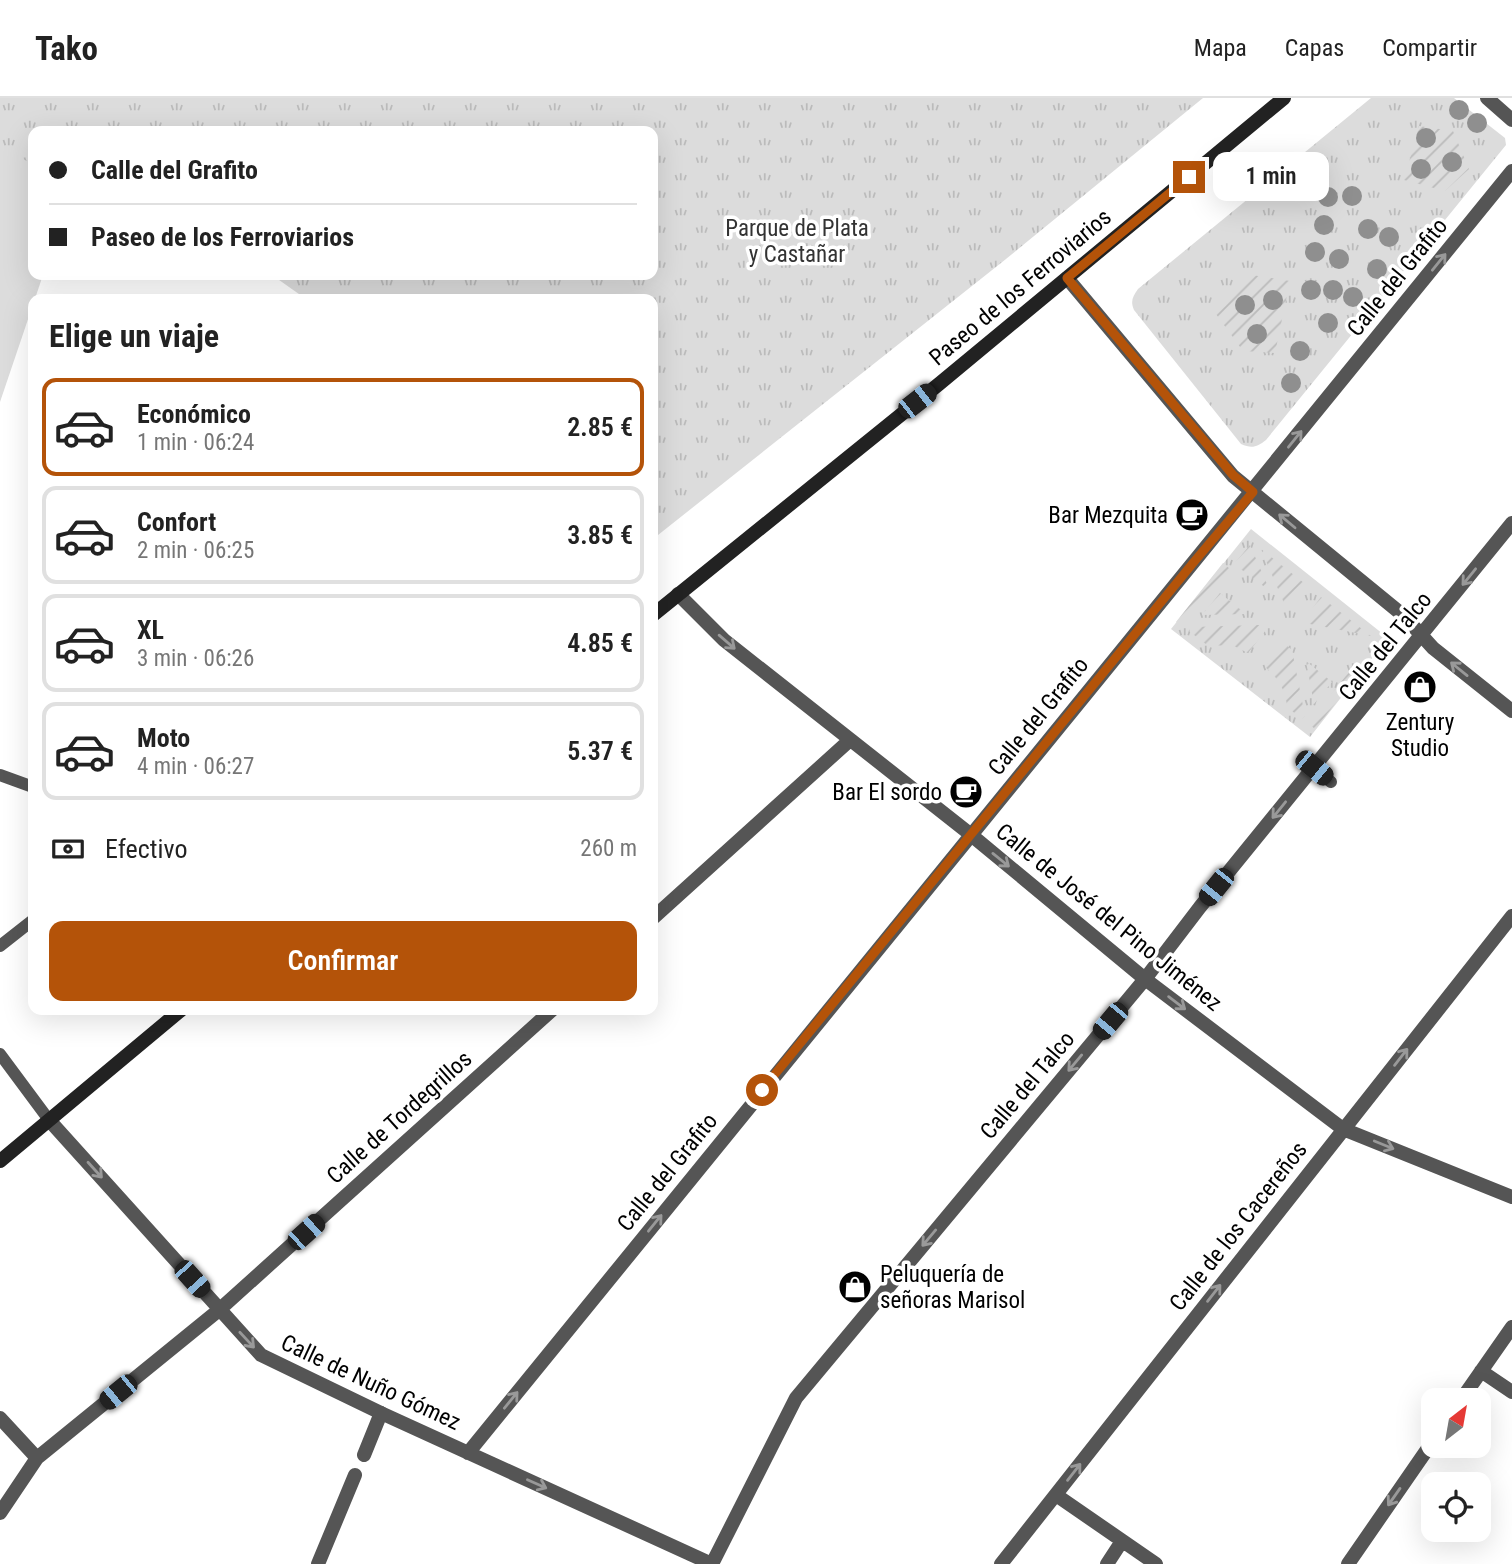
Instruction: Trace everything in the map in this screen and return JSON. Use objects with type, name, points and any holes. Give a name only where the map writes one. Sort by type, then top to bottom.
[{"type":"main road","name":"Paseo de los Ferroviarios","points":[[658,611],[1284,98]]},
{"type":"main road","points":[[0,1161],[175,1015]]},
{"type":"street","points":[[1487,98],[1512,120]]},
{"type":"street","name":"Calle del Grafito","points":[[468,1453],[1512,172]]},
{"type":"street","points":[[1067,278],[1233,475],[1404,616],[1421,638],[1512,712]]},
{"type":"street","name":"Calle del Talco","points":[[712,1564],[796,1398],[1145,979],[1200,907],[1512,523]]},
{"type":"street","name":"Calle de José del Pino Jiménez","points":[[678,594],[724,640],[970,834],[1145,979],[1343,1129],[1512,1197]]},
{"type":"street","points":[[658,913],[850,740]]},
{"type":"street","name":"Calle de los Cacereños","points":[[1001,1564],[1512,916]]},
{"type":"street","name":"Calle de Tordegrillos","points":[[0,1513],[37,1458],[219,1310],[546,1015]]},
{"type":"street","name":"Calle de Nuño Gómez","points":[[49,1120],[261,1355],[381,1413],[712,1564]]},
{"type":"street","points":[[1469,1388],[1512,1327]]},
{"type":"street","points":[[1481,1371],[1512,1392]]},
{"type":"street","points":[[364,1455],[381,1413]]},
{"type":"street","points":[[0,1418],[37,1458]]},
{"type":"street","points":[[1348,1564],[1421,1458]]},
{"type":"street","points":[[318,1564],[355,1475]]},
{"type":"street","points":[[1056,1495],[1156,1564]]},
{"type":"street","points":[[1107,1564],[1122,1541]]},
{"type":"lane","points":[[1314,768],[1331,782]]},
{"type":"lane","points":[[0,775],[28,785]]},
{"type":"lane","points":[[0,946],[28,924]]},
{"type":"lane","points":[[0,1054],[49,1120]]},
{"type":"green space","name":"Parque de Plata y Castañar","points":[[0,98],[1203,98],[1006,259],[658,535],[658,294],[299,294],[279,280],[658,280],[658,126],[28,126],[28,162],[0,148]]},
{"type":"green space","points":[[1371,98],[1454,98],[1505,138],[1506,145],[1266,440],[1254,447],[1245,446],[1134,310],[1133,296],[1138,289]]},
{"type":"green space","points":[[1419,126],[1453,131],[1469,169],[1445,191],[1404,180]]},
{"type":"green space","points":[[0,143],[28,157],[28,280],[41,280],[37,294],[28,294],[28,319],[0,402]]},
{"type":"green space","points":[[1252,275],[1290,281],[1275,353],[1243,351],[1213,310]]},
{"type":"green space","points":[[1251,529],[1388,638],[1310,737],[1171,629]]},
{"type":"green space","points":[[1250,545],[1270,591],[1234,564]]},
{"type":"green space","points":[[1261,549],[1304,583],[1286,605],[1284,603]]},
{"type":"green space","points":[[1223,563],[1230,569],[1183,627],[1176,622]]},
{"type":"green space","points":[[1220,593],[1246,614],[1202,615]]},
{"type":"green space","points":[[1321,597],[1371,636],[1310,624],[1304,619]]},
{"type":"green space","points":[[1260,625],[1266,630],[1248,653],[1234,646],[1207,645],[1189,631],[1193,627]]},
{"type":"green space","points":[[1284,643],[1292,650],[1305,716],[1302,719],[1287,707],[1280,685],[1265,667]]},
{"type":"green space","points":[[1306,661],[1332,682],[1314,704]]},
{"type":"green space","points":[[1353,667],[1360,672],[1315,729],[1308,723]]},
{"type":"place","name":"Bar Mezquita","points":[[1192,515]]},
{"type":"place","name":"Zentury Studio","points":[[1420,687]]},
{"type":"place","name":"Bar El sordo","points":[[966,792]]},
{"type":"place","name":"Peluquería de señoras Marisol","points":[[855,1287]]},
{"type":"route","points":[[762,1090],[1253,492],[1233,475],[1067,278],[1189,177]]}]
